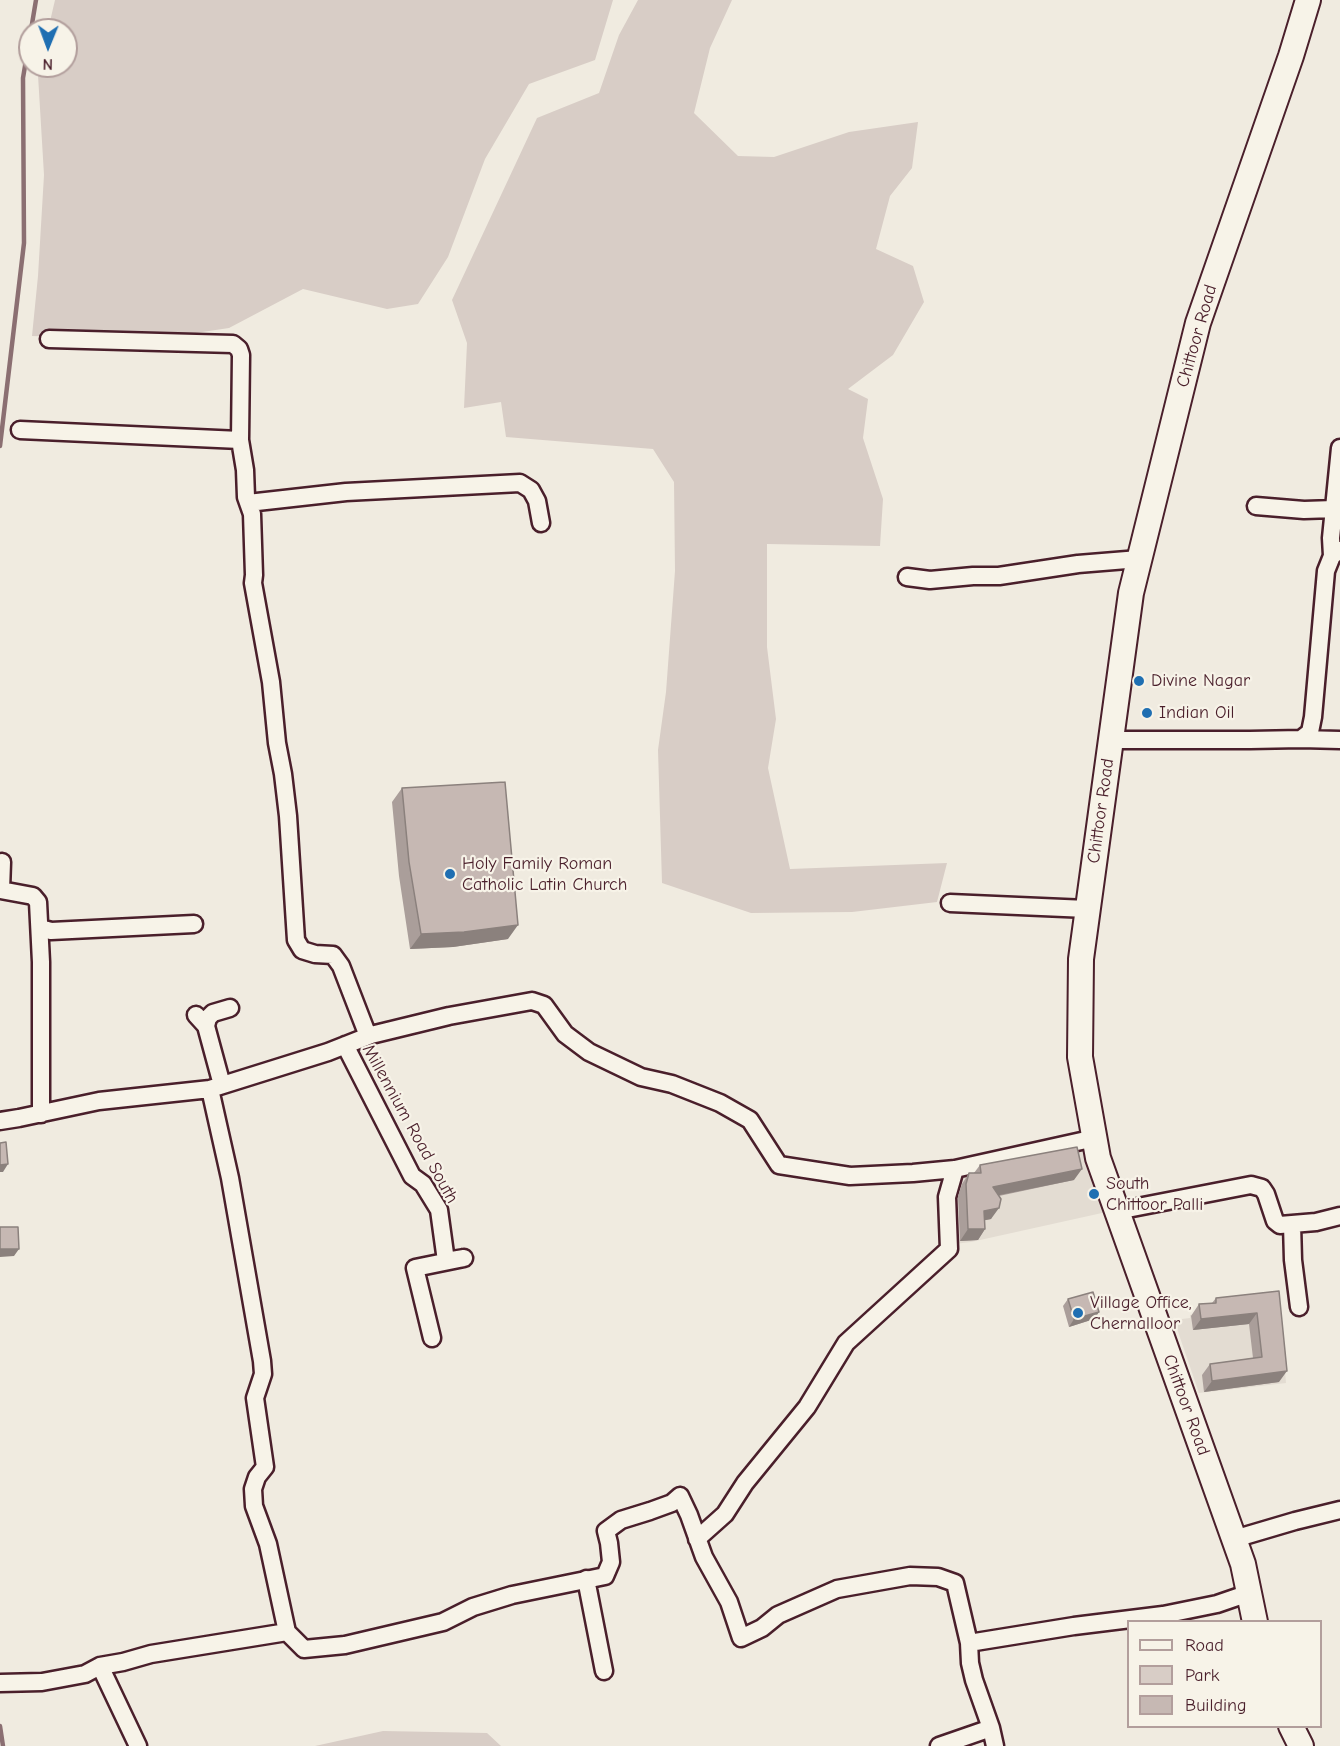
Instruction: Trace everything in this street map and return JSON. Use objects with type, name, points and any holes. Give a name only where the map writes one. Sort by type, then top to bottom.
[{"type":"main road","name":"Chittoor Road","points":[[1255,1620],[1243,1564],[1098,1158],[1080,1057],[1081,959],[1131,593],[1198,323],[1291,56],[1308,0]]},
{"type":"main road","points":[[1292,1728],[1300,1746]]},
{"type":"street","points":[[50,339],[232,344],[239,350],[241,355],[240,440],[248,503],[252,514],[253,583],[271,682],[288,816],[296,940],[302,950],[315,954],[333,955],[341,966],[368,1036]]},
{"type":"street","points":[[20,430],[240,440]]},
{"type":"street","points":[[1301,739],[1310,732],[1313,717],[1326,571],[1336,553],[1331,538],[1340,448]]},
{"type":"street","points":[[248,503],[346,492],[520,483],[531,490],[537,501],[541,523]]},
{"type":"street","points":[[1256,506],[1304,510],[1334,509]]},
{"type":"street","points":[[907,577],[930,580],[999,576],[1078,564],[1140,559]]},
{"type":"street","points":[[1111,740],[1340,740]]},
{"type":"street","points":[[2,862],[1,890],[33,896],[38,902],[40,1114]]},
{"type":"street","points":[[950,903],[1087,909]]},
{"type":"street","points":[[40,928],[51,931],[194,924]]},
{"type":"street","points":[[0,1120],[99,1101],[216,1087],[368,1036],[449,1016],[532,1001],[544,1005],[565,1034],[588,1052],[641,1077],[672,1084],[720,1103],[750,1120],[780,1165],[850,1176],[913,1173],[955,1169],[1095,1138]]},
{"type":"street","points":[[230,1008],[213,1013],[201,1021],[216,1087],[262,1361],[263,1374],[255,1398],[265,1467],[257,1477],[253,1489],[254,1506],[268,1544],[286,1632],[304,1649],[345,1644],[443,1622],[473,1607],[512,1595],[605,1576],[611,1562],[606,1531],[621,1520],[672,1503],[680,1496],[704,1557],[729,1602],[741,1638],[762,1628],[778,1615],[837,1589],[910,1576],[938,1577],[955,1583],[969,1643],[974,1680],[995,1746]]},
{"type":"street","name":"Millennium Road South","points":[[345,1045],[412,1176],[423,1184],[439,1210],[446,1261],[464,1258],[415,1268],[432,1338]]},
{"type":"street","points":[[697,1539],[725,1514],[745,1484],[807,1407],[846,1343],[949,1249],[947,1197],[955,1169]]},
{"type":"street","points":[[1117,1210],[1251,1185],[1262,1188],[1275,1221],[1280,1226],[1340,1216]]},
{"type":"street","points":[[1292,1224],[1293,1260],[1299,1307]]},
{"type":"street","points":[[1234,1539],[1340,1510]]},
{"type":"street","points":[[586,1579],[604,1671]]},
{"type":"street","points":[[969,1643],[1074,1626],[1163,1615],[1217,1604],[1249,1593]]},
{"type":"street","points":[[0,1683],[42,1682],[85,1674],[100,1666],[151,1654],[286,1632]]},
{"type":"street","points":[[100,1666],[138,1746]]},
{"type":"street","points":[[939,1746],[991,1728]]},
{"type":"shaded area","points":[[1085,1147],[1111,1211],[954,1244],[950,1203],[958,1173]]},
{"type":"shaded area","points":[[1279,1298],[1286,1383],[1199,1393],[1174,1320]]},
{"type":"green space","points":[[55,0],[613,0],[595,60],[529,84],[485,159],[448,257],[418,304],[387,309],[303,289],[229,328],[149,340],[32,336],[44,175],[38,78],[78,78],[78,18],[51,18]]},
{"type":"green space","points":[[638,0],[732,0],[710,48],[694,113],[738,156],[774,157],[849,132],[918,122],[912,168],[890,196],[876,249],[913,266],[924,302],[893,355],[848,389],[868,399],[863,438],[883,499],[880,546],[767,544],[767,647],[776,719],[768,768],[790,869],[947,863],[937,902],[852,912],[751,913],[662,883],[658,750],[666,692],[675,571],[674,482],[653,449],[506,437],[501,402],[464,408],[467,343],[452,300],[537,118],[599,93],[619,35]]},
{"type":"green space","points":[[383,1731],[487,1733],[501,1746],[315,1746]]},
{"type":"building","name":"Holy Family Roman Catholic Latin Church","points":[[505,782],[518,925],[464,932],[421,934],[409,862],[402,788]]},
{"type":"building","points":[[6,1142],[8,1164],[0,1165],[0,1143]]},
{"type":"building","points":[[1077,1147],[1082,1169],[993,1187],[1001,1199],[999,1208],[984,1211],[985,1229],[968,1229],[966,1184],[969,1173],[981,1173],[980,1165]]},
{"type":"building","points":[[0,1227],[18,1227],[19,1249],[0,1249]]},
{"type":"building","points":[[1279,1291],[1287,1371],[1212,1381],[1210,1364],[1262,1357],[1257,1313],[1201,1319],[1199,1304],[1216,1303],[1216,1298]]},
{"type":"building","points":[[1093,1292],[1099,1312],[1074,1319],[1068,1299]]},
{"type":"waterway","points":[[33,18],[36,0]]},
{"type":"waterway","points":[[0,446],[24,243],[23,78]]},
{"type":"waterway","points":[[0,1726],[3,1746]]},
{"type":"place","name":"Divine Nagar","points":[[1139,681]]},
{"type":"place","name":"Indian Oil","points":[[1147,713]]},
{"type":"place","name":"Holy Family Roman Catholic Latin Church","points":[[450,874]]},
{"type":"place","name":"South Chittoor Palli","points":[[1094,1194]]},
{"type":"place","name":"Village Office, Chernalloor","points":[[1078,1313]]}]
